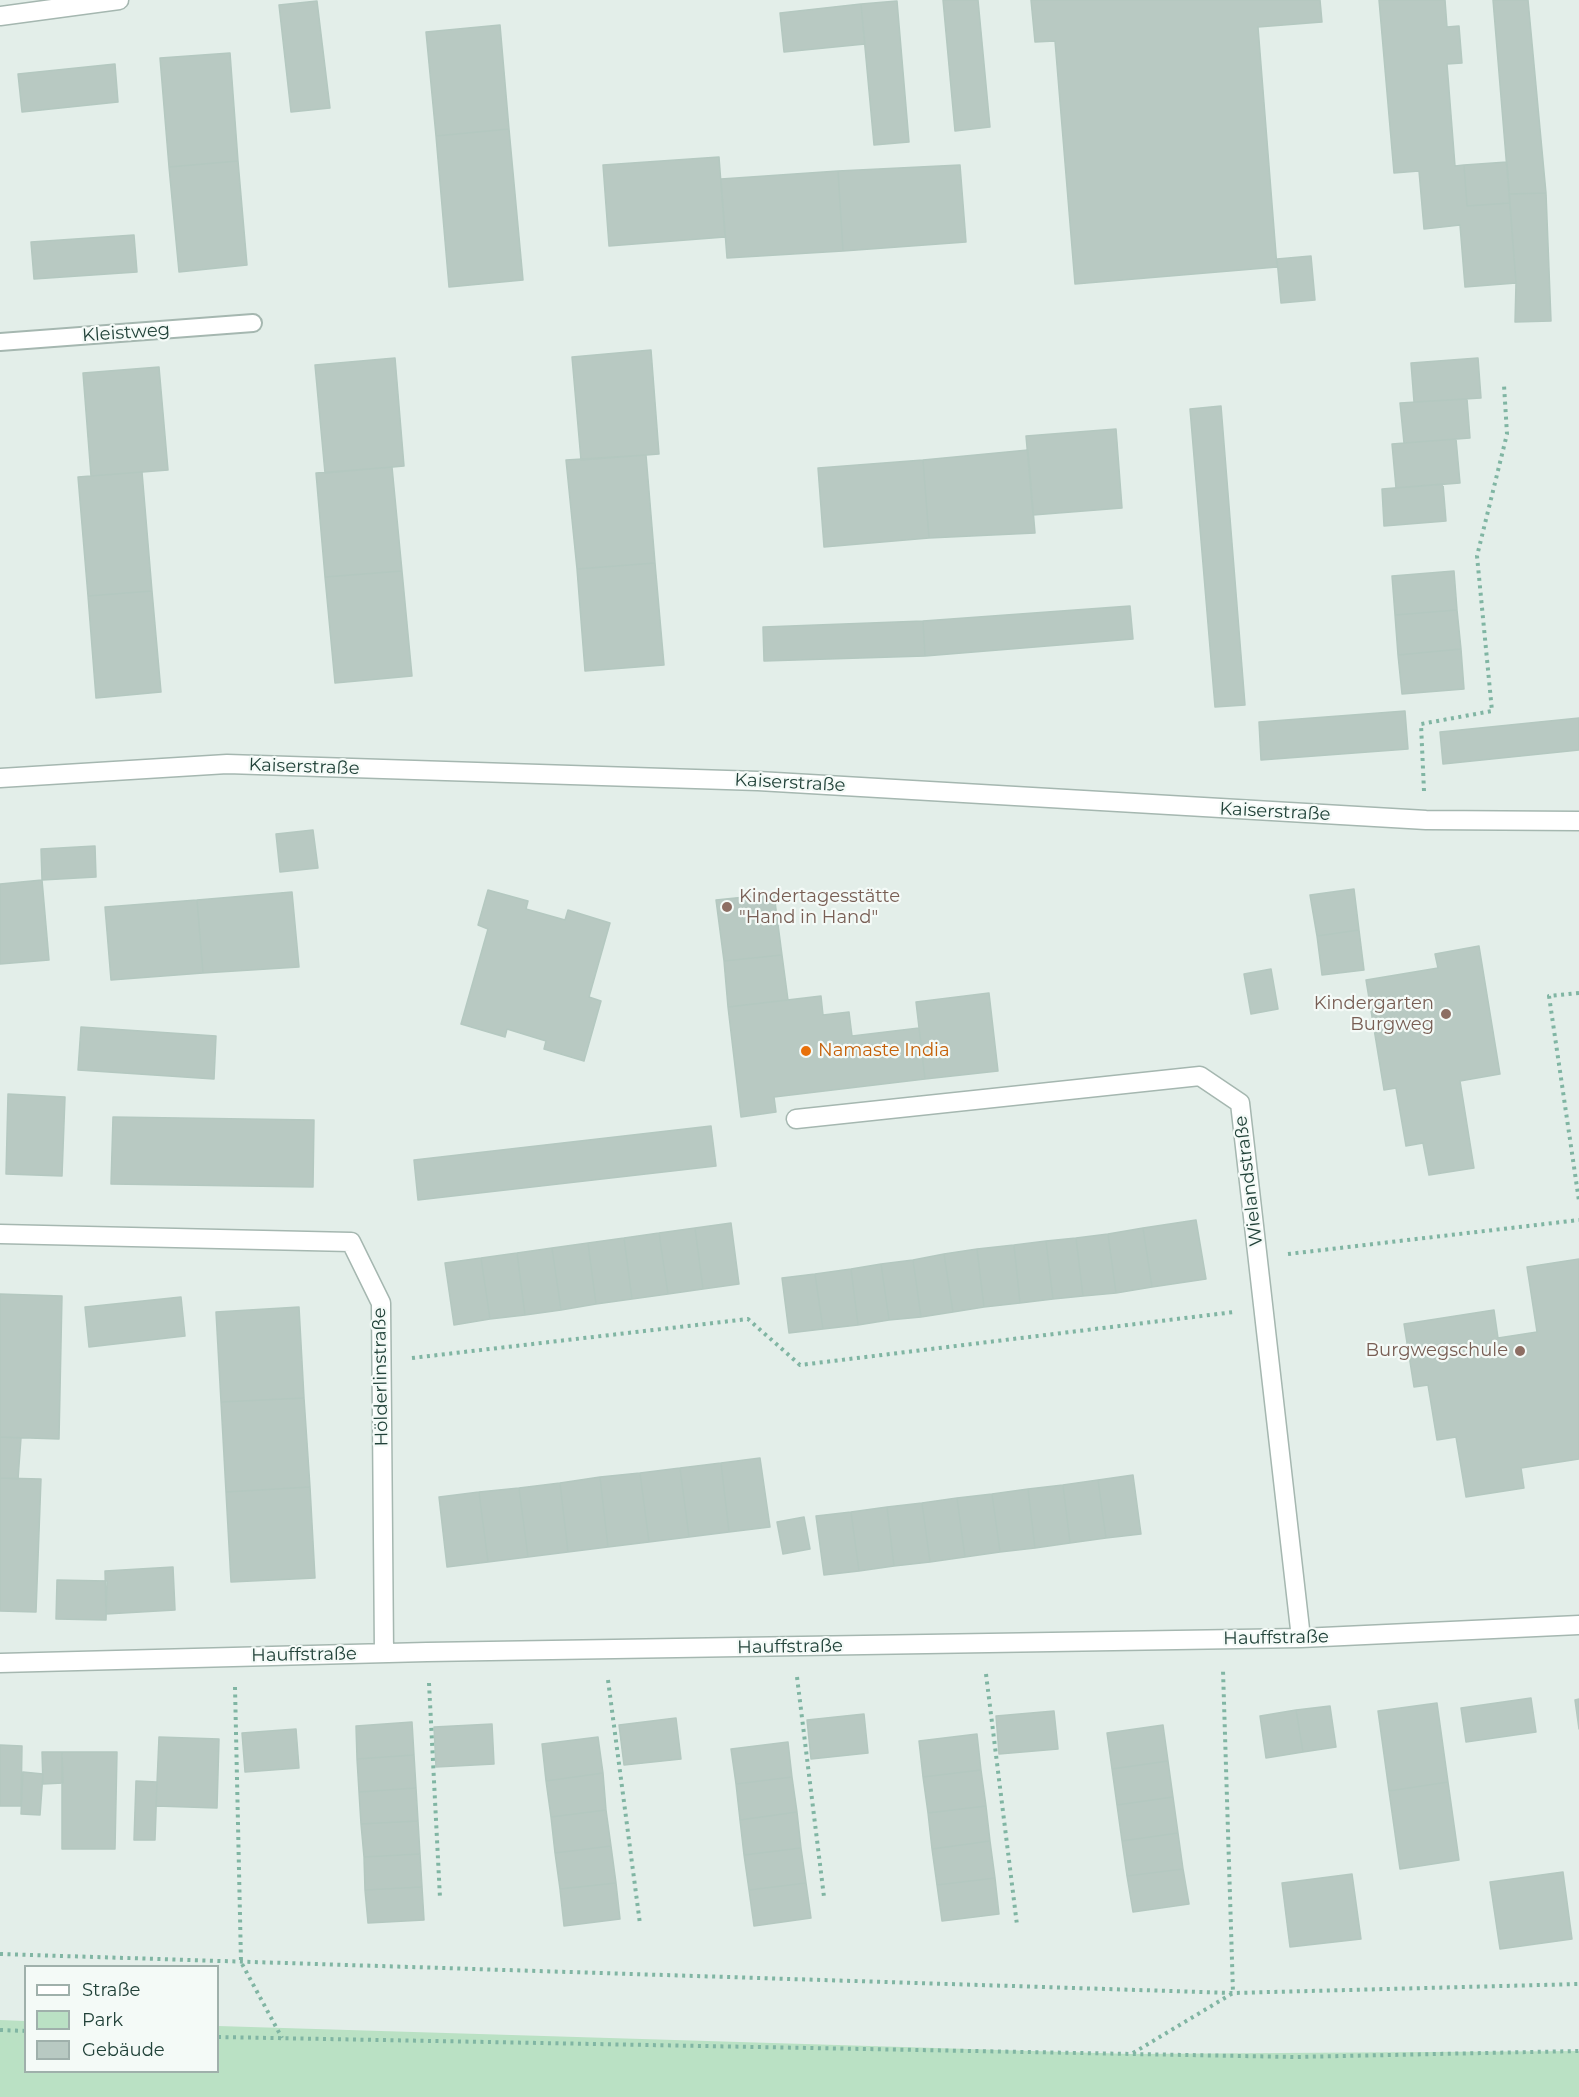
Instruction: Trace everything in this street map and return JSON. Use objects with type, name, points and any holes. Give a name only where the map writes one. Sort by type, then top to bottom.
[{"type":"street","points":[[0,16],[119,0]]},
{"type":"street","name":"Kaiserstraße","points":[[0,778],[250,765],[758,781],[1426,820],[1579,822]]},
{"type":"street","name":"Wielandstraße","points":[[796,1119],[1200,1076],[1240,1103],[1301,1638]]},
{"type":"street","name":"Hölderlinstraße","points":[[0,1234],[351,1242],[381,1303],[384,1653]]},
{"type":"street","name":"Hauffstraße","points":[[0,1663],[427,1652],[1222,1640],[1579,1625]]},
{"type":"lane","name":"Kleistweg","points":[[0,342],[253,323]]},
{"type":"path","points":[[1426,820],[1421,724],[1492,711],[1478,556],[1507,434],[1504,385]]},
{"type":"path","points":[[1579,993],[1549,996],[1579,1201]]},
{"type":"path","points":[[1258,1258],[1579,1220]]},
{"type":"path","points":[[382,1361],[748,1319],[800,1365],[1263,1308]]},
{"type":"path","points":[[1222,1640],[1233,1993]]},
{"type":"path","points":[[983,1644],[1017,1925]]},
{"type":"path","points":[[793,1647],[824,1897]]},
{"type":"path","points":[[604,1650],[640,1924]]},
{"type":"path","points":[[427,1652],[440,1898]]},
{"type":"path","points":[[235,1657],[241,1962],[282,2038]]},
{"type":"path","points":[[0,1954],[1233,1993],[1579,1984]]},
{"type":"path","points":[[1131,2054],[1233,1993]]},
{"type":"path","points":[[0,2030],[24,2031]]},
{"type":"path","points":[[219,2037],[1295,2057],[1579,2051]]},
{"type":"green space","points":[[0,2020],[24,2021],[24,2073],[219,2073],[219,2026],[1131,2054],[1579,2051],[1579,2097],[0,2097]]},
{"type":"building","points":[[943,0],[978,0],[990,127],[955,131]]},
{"type":"building","points":[[1031,0],[1320,0],[1322,22],[1258,27],[1277,267],[1075,284],[1055,41],[1035,42]]},
{"type":"building","points":[[1379,0],[1445,0],[1447,27],[1459,26],[1462,63],[1447,64],[1455,166],[1464,165],[1467,206],[1510,203],[1516,283],[1465,287],[1460,225],[1424,229],[1419,171],[1394,173]]},
{"type":"building","points":[[1493,0],[1528,0],[1546,193],[1509,194]]},
{"type":"building","points":[[317,1],[330,108],[291,112],[279,5]]},
{"type":"building","points":[[897,1],[909,142],[874,145],[861,4]]},
{"type":"building","points":[[861,4],[865,44],[784,52],[780,13]]},
{"type":"building","points":[[500,25],[509,129],[436,136],[426,32]]},
{"type":"building","points":[[230,53],[238,161],[169,167],[160,58]]},
{"type":"building","points":[[115,64],[118,102],[22,112],[18,74]]},
{"type":"building","points":[[509,129],[523,280],[449,287],[436,136]]},
{"type":"building","points":[[719,157],[725,237],[609,246],[603,165]]},
{"type":"building","points":[[238,161],[247,265],[179,272],[169,167]]},
{"type":"building","points":[[1507,162],[1510,203],[1467,206],[1464,165]]},
{"type":"building","points":[[960,165],[966,242],[843,251],[838,171]]},
{"type":"building","points":[[838,171],[843,251],[727,258],[721,179]]},
{"type":"building","points":[[1546,193],[1551,321],[1515,322],[1516,283],[1509,194]]},
{"type":"building","points":[[134,235],[137,272],[34,279],[31,242]]},
{"type":"building","points":[[1311,256],[1315,300],[1281,303],[1277,259]]},
{"type":"building","points":[[651,350],[659,454],[581,460],[572,357]]},
{"type":"building","points":[[395,358],[404,466],[325,473],[315,365]]},
{"type":"building","points":[[1478,358],[1481,398],[1414,402],[1411,363]]},
{"type":"building","points":[[159,367],[168,470],[91,476],[83,373]]},
{"type":"building","points":[[1467,399],[1470,438],[1404,443],[1400,403]]},
{"type":"building","points":[[1221,406],[1245,705],[1215,707],[1190,409]]},
{"type":"building","points":[[1116,429],[1122,508],[1033,515],[1026,436]]},
{"type":"building","points":[[1456,439],[1460,483],[1396,488],[1392,444]]},
{"type":"building","points":[[1028,450],[1035,533],[929,538],[923,460]]},
{"type":"building","points":[[646,455],[655,563],[577,569],[566,460]]},
{"type":"building","points":[[923,460],[929,538],[824,547],[818,468]]},
{"type":"building","points":[[392,467],[402,571],[325,577],[316,473]]},
{"type":"building","points":[[142,472],[152,591],[88,596],[78,477]]},
{"type":"building","points":[[1443,484],[1446,521],[1384,526],[1382,489]]},
{"type":"building","points":[[655,563],[664,665],[585,671],[577,569]]},
{"type":"building","points":[[402,571],[412,676],[335,683],[325,577]]},
{"type":"building","points":[[1454,571],[1457,610],[1395,615],[1392,576]]},
{"type":"building","points":[[152,591],[161,692],[96,698],[88,596]]},
{"type":"building","points":[[1130,606],[1133,639],[925,656],[923,621]]},
{"type":"building","points":[[1457,610],[1461,649],[1398,655],[1395,615]]},
{"type":"building","points":[[923,621],[925,656],[764,661],[763,627]]},
{"type":"building","points":[[1461,649],[1464,689],[1402,694],[1398,655]]},
{"type":"building","points":[[1405,711],[1408,749],[1261,760],[1259,722]]},
{"type":"building","points":[[1579,718],[1579,750],[1443,764],[1440,732]]},
{"type":"building","points":[[313,830],[318,868],[280,872],[276,834]]},
{"type":"building","points":[[95,846],[96,877],[42,880],[41,849]]},
{"type":"building","points":[[42,880],[49,960],[0,964],[0,884]]},
{"type":"building","points":[[1354,889],[1359,930],[1317,936],[1310,895]]},
{"type":"building","points":[[488,890],[528,901],[526,909],[565,920],[568,910],[610,923],[589,997],[601,1001],[584,1061],[544,1049],[546,1041],[507,1029],[505,1037],[461,1024],[488,929],[478,925]]},
{"type":"building","points":[[292,892],[299,967],[203,973],[197,900]]},
{"type":"building","points":[[774,894],[782,955],[724,961],[716,900]]},
{"type":"building","points":[[197,900],[203,973],[111,980],[105,907]]},
{"type":"building","points":[[1359,930],[1364,970],[1322,975],[1317,936]]},
{"type":"building","points":[[1479,946],[1500,1074],[1460,1081],[1474,1168],[1429,1175],[1423,1143],[1406,1146],[1396,1088],[1384,1090],[1366,980],[1438,968],[1435,954]]},
{"type":"building","points":[[782,955],[788,1000],[728,1007],[724,961]]},
{"type":"building","points":[[1271,969],[1278,1009],[1251,1014],[1244,974]]},
{"type":"building","points":[[989,993],[998,1071],[925,1079],[916,1002]]},
{"type":"building","points":[[821,996],[823,1015],[849,1012],[852,1036],[919,1028],[925,1079],[774,1097],[776,1112],[741,1117],[728,1007]]},
{"type":"building","points":[[81,1027],[216,1036],[214,1079],[78,1070]]},
{"type":"building","points":[[8,1094],[65,1097],[62,1176],[6,1174]]},
{"type":"building","points":[[113,1117],[314,1120],[313,1187],[111,1184]]},
{"type":"building","points":[[711,1126],[716,1166],[418,1200],[414,1160]]},
{"type":"building","points":[[1196,1220],[1206,1279],[1152,1287],[1143,1228]]},
{"type":"building","points":[[731,1223],[739,1284],[703,1289],[695,1228]]},
{"type":"building","points":[[695,1228],[703,1289],[668,1294],[659,1233]]},
{"type":"building","points":[[1143,1228],[1152,1287],[1116,1293],[1108,1234]]},
{"type":"building","points":[[659,1233],[668,1294],[632,1299],[624,1238]]},
{"type":"building","points":[[1108,1234],[1116,1293],[1083,1296],[1076,1238]]},
{"type":"building","points":[[624,1238],[632,1299],[596,1304],[588,1243]]},
{"type":"building","points":[[1076,1238],[1083,1296],[1053,1299],[1046,1241]]},
{"type":"building","points":[[1046,1241],[1053,1299],[1020,1303],[1014,1245]]},
{"type":"building","points":[[588,1243],[596,1304],[561,1310],[552,1248]]},
{"type":"building","points":[[1014,1245],[1020,1303],[984,1307],[977,1249]]},
{"type":"building","points":[[552,1248],[561,1310],[525,1315],[517,1253]]},
{"type":"building","points":[[977,1249],[984,1307],[953,1312],[944,1254]]},
{"type":"building","points":[[517,1253],[525,1315],[490,1319],[481,1258]]},
{"type":"building","points":[[944,1254],[953,1312],[921,1317],[913,1260]]},
{"type":"building","points":[[481,1258],[490,1319],[454,1325],[445,1263]]},
{"type":"building","points":[[1579,1259],[1579,1459],[1521,1468],[1524,1488],[1466,1497],[1456,1437],[1437,1440],[1428,1385],[1414,1387],[1404,1324],[1494,1310],[1498,1338],[1537,1332],[1527,1267]]},
{"type":"building","points":[[913,1260],[921,1317],[889,1320],[881,1264]]},
{"type":"building","points":[[881,1264],[889,1320],[858,1325],[851,1269]]},
{"type":"building","points":[[851,1269],[858,1325],[823,1329],[815,1274]]},
{"type":"building","points":[[815,1274],[823,1329],[789,1333],[782,1278]]},
{"type":"building","points":[[0,1294],[62,1296],[59,1439],[0,1437]]},
{"type":"building","points":[[181,1297],[185,1336],[89,1347],[85,1307]]},
{"type":"building","points":[[299,1307],[304,1398],[221,1402],[216,1312]]},
{"type":"building","points":[[304,1398],[310,1487],[226,1492],[221,1402]]},
{"type":"building","points":[[0,1437],[21,1438],[18,1479],[0,1478]]},
{"type":"building","points":[[760,1458],[770,1527],[729,1532],[721,1463]]},
{"type":"building","points":[[721,1463],[729,1532],[689,1537],[680,1468]]},
{"type":"building","points":[[680,1468],[689,1537],[649,1542],[640,1473]]},
{"type":"building","points":[[640,1473],[649,1542],[608,1547],[600,1477]]},
{"type":"building","points":[[1133,1475],[1141,1534],[1106,1538],[1098,1480]]},
{"type":"building","points":[[600,1477],[608,1547],[568,1552],[560,1483]]},
{"type":"building","points":[[0,1478],[41,1479],[36,1612],[0,1611]]},
{"type":"building","points":[[1098,1480],[1106,1538],[1070,1543],[1063,1485]]},
{"type":"building","points":[[560,1483],[568,1552],[528,1557],[519,1488]]},
{"type":"building","points":[[1063,1485],[1070,1543],[1035,1548],[1028,1489]]},
{"type":"building","points":[[310,1487],[315,1578],[231,1582],[226,1492]]},
{"type":"building","points":[[519,1488],[528,1557],[488,1562],[479,1492]]},
{"type":"building","points":[[1028,1489],[1035,1548],[1000,1552],[992,1494]]},
{"type":"building","points":[[479,1492],[488,1562],[447,1567],[439,1497]]},
{"type":"building","points":[[992,1494],[1000,1552],[965,1557],[957,1498]]},
{"type":"building","points":[[957,1498],[965,1557],[930,1562],[922,1503]]},
{"type":"building","points":[[922,1503],[930,1562],[894,1566],[887,1507]]},
{"type":"building","points":[[887,1507],[894,1566],[859,1571],[851,1512]]},
{"type":"building","points":[[851,1512],[859,1571],[824,1575],[816,1516]]},
{"type":"building","points":[[804,1517],[810,1549],[783,1554],[777,1522]]},
{"type":"building","points":[[173,1567],[175,1610],[106,1614],[105,1571]]},
{"type":"building","points":[[57,1580],[107,1581],[106,1620],[56,1619]]},
{"type":"building","points":[[1531,1698],[1536,1732],[1466,1742],[1461,1708]]},
{"type":"building","points":[[1579,1699],[1579,1729],[1575,1700]]},
{"type":"building","points":[[1437,1703],[1448,1782],[1389,1791],[1378,1711]]},
{"type":"building","points":[[1330,1706],[1336,1747],[1303,1752],[1296,1710]]},
{"type":"building","points":[[1296,1710],[1303,1752],[1266,1758],[1260,1716]]},
{"type":"building","points":[[1054,1711],[1058,1749],[999,1754],[996,1716]]},
{"type":"building","points":[[864,1714],[868,1753],[811,1759],[807,1720]]},
{"type":"building","points":[[676,1718],[681,1759],[624,1765],[619,1725]]},
{"type":"building","points":[[412,1722],[414,1755],[357,1759],[356,1726]]},
{"type":"building","points":[[492,1724],[494,1764],[436,1767],[434,1727]]},
{"type":"building","points":[[1163,1725],[1168,1761],[1112,1769],[1107,1733]]},
{"type":"building","points":[[296,1729],[299,1768],[245,1772],[242,1733]]},
{"type":"building","points":[[977,1734],[981,1770],[923,1777],[919,1741]]},
{"type":"building","points":[[159,1737],[219,1739],[217,1808],[156,1806]]},
{"type":"building","points":[[598,1737],[603,1773],[546,1781],[542,1744]]},
{"type":"building","points":[[788,1742],[792,1777],[736,1784],[731,1749]]},
{"type":"building","points":[[0,1745],[22,1746],[21,1806],[0,1806]]},
{"type":"building","points":[[42,1752],[62,1752],[63,1783],[43,1784]]},
{"type":"building","points":[[62,1752],[117,1752],[115,1849],[62,1849]]},
{"type":"building","points":[[414,1755],[416,1788],[359,1792],[357,1759]]},
{"type":"building","points":[[1168,1761],[1173,1797],[1117,1805],[1112,1769]]},
{"type":"building","points":[[981,1770],[986,1806],[928,1813],[923,1777]]},
{"type":"building","points":[[23,1772],[43,1774],[40,1815],[21,1814]]},
{"type":"building","points":[[603,1773],[606,1810],[551,1817],[546,1781]]},
{"type":"building","points":[[792,1777],[797,1812],[740,1820],[736,1784]]},
{"type":"building","points":[[136,1781],[157,1782],[155,1840],[134,1840]]},
{"type":"building","points":[[1448,1782],[1459,1860],[1400,1869],[1389,1791]]},
{"type":"building","points":[[416,1788],[418,1821],[361,1824],[359,1792]]},
{"type":"building","points":[[1173,1797],[1178,1833],[1122,1841],[1117,1805]]},
{"type":"building","points":[[986,1806],[990,1841],[932,1849],[928,1813]]},
{"type":"building","points":[[606,1810],[611,1846],[555,1853],[551,1817]]},
{"type":"building","points":[[797,1812],[801,1848],[744,1855],[740,1820]]},
{"type":"building","points":[[418,1821],[420,1854],[364,1857],[361,1824]]},
{"type":"building","points":[[1178,1833],[1183,1869],[1127,1876],[1122,1841]]},
{"type":"building","points":[[990,1841],[995,1878],[937,1885],[932,1849]]},
{"type":"building","points":[[611,1846],[616,1883],[560,1889],[555,1853]]},
{"type":"building","points":[[801,1848],[806,1883],[749,1890],[744,1855]]},
{"type":"building","points":[[420,1854],[422,1887],[365,1890],[364,1857]]},
{"type":"building","points":[[1183,1869],[1189,1904],[1133,1912],[1127,1876]]},
{"type":"building","points":[[1563,1872],[1572,1939],[1500,1949],[1490,1882]]},
{"type":"building","points":[[1352,1874],[1361,1939],[1290,1947],[1282,1883]]},
{"type":"building","points":[[995,1878],[999,1914],[942,1921],[937,1885]]},
{"type":"building","points":[[616,1883],[620,1919],[564,1926],[560,1889]]},
{"type":"building","points":[[806,1883],[811,1918],[754,1926],[749,1890]]},
{"type":"building","points":[[422,1887],[424,1920],[368,1923],[365,1890]]},
{"type":"place","name":"Kindertagesstätte \"Hand in Hand\"","points":[[727,907]]},
{"type":"place","name":"Kindergarten Burgweg","points":[[1446,1014]]},
{"type":"place","name":"Namaste India","points":[[806,1051]]},
{"type":"place","name":"Burgwegschule","points":[[1520,1351]]}]
